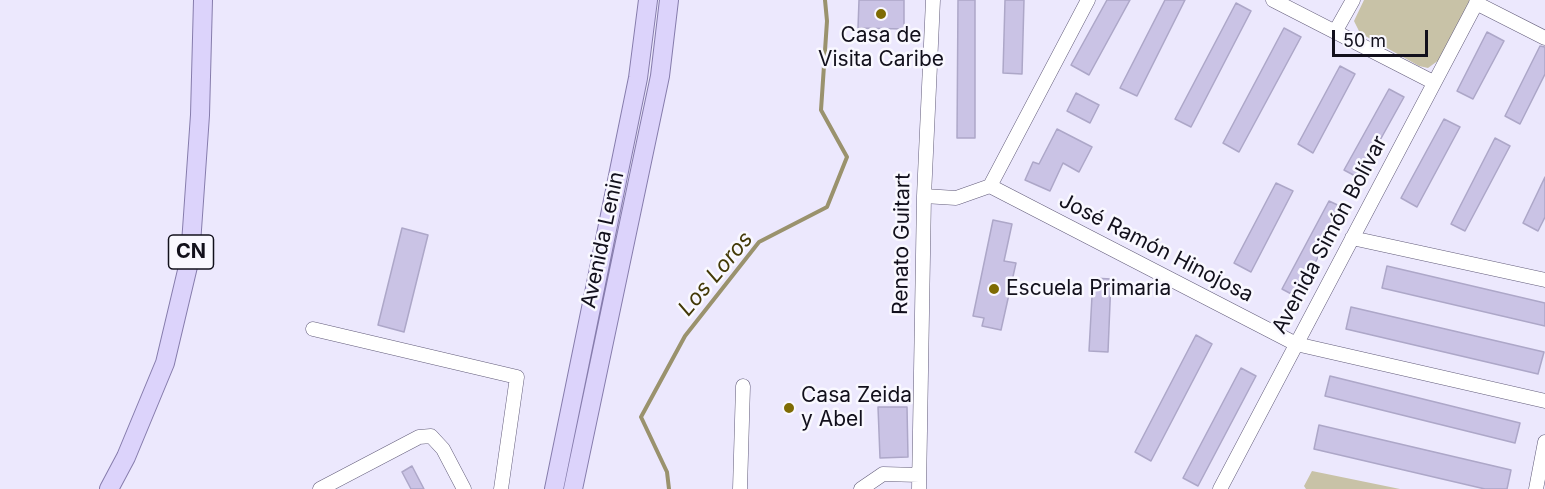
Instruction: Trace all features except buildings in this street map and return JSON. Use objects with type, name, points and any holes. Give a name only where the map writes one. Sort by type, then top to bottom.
[{"type":"main road","name":"CN","points":[[109,489],[126,457],[165,363],[190,258],[200,115],[203,0]]},
{"type":"main road","name":"Avenida Lenin","points":[[554,489],[638,78],[648,0]]},
{"type":"main road","name":"Avenida Lenin","points":[[573,489],[660,76],[669,0]]},
{"type":"street","name":"Renato Guitart","points":[[919,482],[924,196],[933,0]]},
{"type":"street","points":[[924,196],[956,198],[990,186],[1088,0]]},
{"type":"street","points":[[1273,0],[1433,82]]},
{"type":"street","points":[[1335,32],[1353,0]]},
{"type":"street","points":[[1477,1],[1545,38]]},
{"type":"street","name":"Avenida Simón Bolívar","points":[[1220,489],[1477,1]]},
{"type":"street","name":"José Ramón Hinojosa","points":[[990,186],[1296,344],[1545,401]]},
{"type":"street","points":[[1352,238],[1545,280]]},
{"type":"street","points":[[314,329],[517,377],[501,489]]},
{"type":"street","points":[[740,489],[743,386]]},
{"type":"street","points":[[320,489],[419,436],[431,436],[443,449],[464,489]]},
{"type":"street","points":[[1536,489],[1545,442]]},
{"type":"street","points":[[861,489],[883,474],[919,482]]},
{"type":"shaded area","points":[[1364,0],[1470,0],[1439,60],[1428,68],[1419,66],[1360,33],[1354,21]]},
{"type":"shaded area","points":[[1312,471],[1400,489],[1306,489],[1304,486]]},
{"type":"waterway","name":"Los Loros","points":[[669,489],[667,472],[641,417],[685,336],[759,242],[827,207],[847,157],[821,110],[827,21],[825,0]]},
{"type":"place","name":"Casa de Visita Caribe","points":[[881,14]]},
{"type":"place","name":"Escuela Primaria","points":[[994,289]]},
{"type":"place","name":"Casa Zeida y Abel","points":[[789,408]]}]
